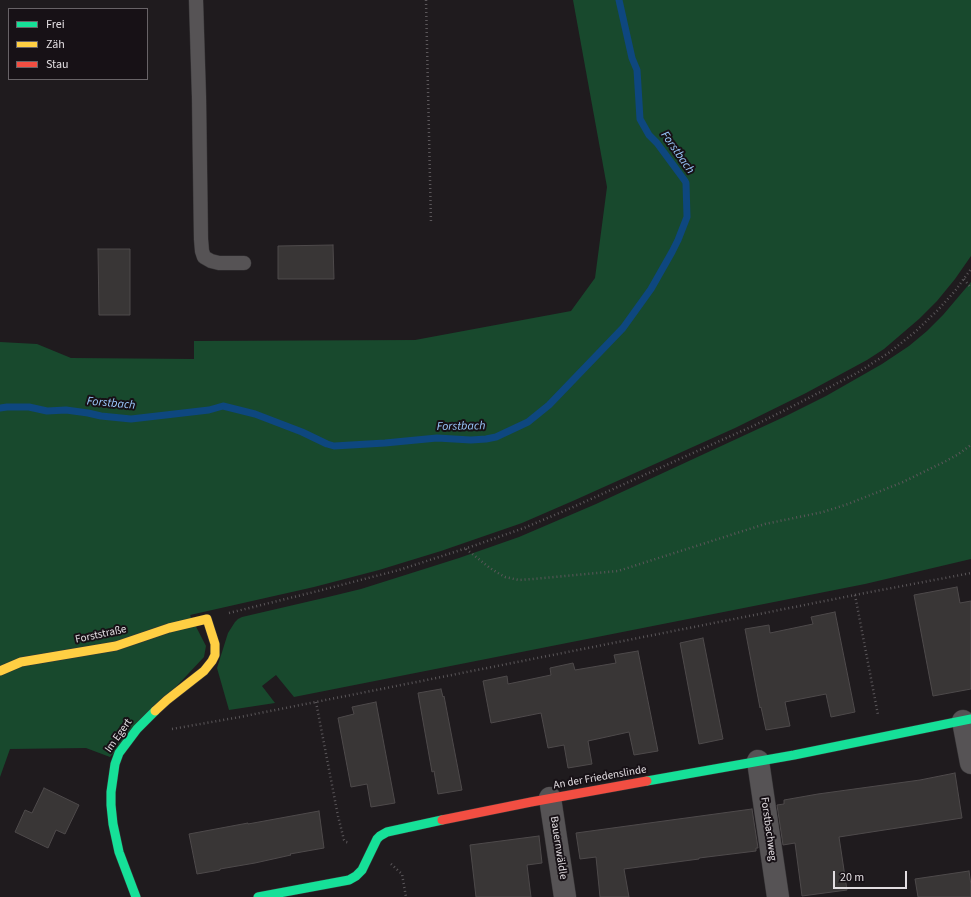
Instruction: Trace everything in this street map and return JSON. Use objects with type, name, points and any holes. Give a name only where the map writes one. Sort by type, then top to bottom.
[{"type":"street","name":"Forststraße","points":[[0,671],[21,662],[116,646],[169,628],[207,619]]},
{"type":"street","name":"Im Egert","points":[[136,897],[119,852],[113,824],[111,805],[112,780],[115,764],[119,753],[137,729],[155,710],[209,666],[215,655],[215,644],[207,619]]},
{"type":"street","name":"An der Friedenslinde","points":[[258,897],[348,880],[356,876],[362,870],[377,839],[387,832],[550,798],[794,755],[967,720]]},
{"type":"street","points":[[967,720],[971,763]]},
{"type":"street","name":"Forstbachweg","points":[[758,761],[778,897]]},
{"type":"street","name":"Bauernwäldle","points":[[550,798],[565,897]]},
{"type":"lane","points":[[196,0],[202,251],[204,257],[210,261],[219,263],[244,263]]},
{"type":"path","points":[[426,0],[431,224]]},
{"type":"path","points":[[207,619],[359,581],[466,549],[524,528],[571,508],[753,426],[851,376],[890,352],[915,332],[945,302],[971,269]]},
{"type":"path","points":[[964,279],[971,288]]},
{"type":"path","points":[[466,549],[498,573],[505,577],[519,580],[618,571],[765,524],[823,512],[848,504],[903,482],[946,461],[971,445]]},
{"type":"path","points":[[137,729],[165,730],[240,717],[971,573]]},
{"type":"path","points":[[855,595],[882,737]]},
{"type":"path","points":[[316,702],[338,816]]},
{"type":"path","points":[[404,882],[406,897]]},
{"type":"green space","points":[[573,0],[971,0],[971,256],[937,301],[919,319],[884,349],[867,360],[806,393],[735,428],[522,523],[441,551],[379,570],[314,587],[190,615],[206,646],[204,657],[110,757],[86,748],[10,749],[0,777],[0,342],[37,344],[71,358],[194,359],[194,341],[415,340],[571,311],[595,278],[607,187]]},
{"type":"green space","points":[[971,282],[971,559],[865,584],[294,697],[276,675],[262,686],[275,703],[229,710],[217,668],[228,633],[238,619],[361,589],[459,558],[519,537],[596,504],[786,416],[826,396],[882,364],[909,346],[927,331],[943,315]]},
{"type":"building","points":[[333,245],[334,279],[278,279],[278,246]]},
{"type":"building","points":[[98,249],[130,249],[130,315],[99,315]]},
{"type":"building","points":[[957,587],[960,603],[971,601],[971,689],[933,696],[914,595]]},
{"type":"building","points":[[835,612],[855,712],[831,717],[826,694],[785,702],[790,726],[766,730],[761,707],[760,708],[745,629],[769,625],[770,633],[813,624],[811,617]]},
{"type":"building","points":[[703,638],[723,739],[699,744],[680,643]]},
{"type":"building","points":[[638,651],[658,751],[634,755],[629,732],[588,741],[592,764],[568,768],[564,745],[548,748],[541,713],[491,723],[483,681],[507,676],[508,684],[551,675],[550,668],[573,663],[575,670],[616,663],[614,655]]},
{"type":"building","points":[[441,689],[443,697],[444,696],[462,790],[438,794],[434,771],[432,772],[418,693]]},
{"type":"building","points":[[376,702],[395,803],[371,807],[367,784],[351,787],[338,718],[354,714],[352,707]]},
{"type":"building","points":[[955,773],[962,818],[839,837],[847,890],[802,896],[795,843],[783,845],[777,805],[784,804],[784,800],[920,780]]},
{"type":"building","points":[[44,788],[79,805],[65,834],[56,830],[48,848],[15,832],[25,810],[32,813]]},
{"type":"building","points":[[752,809],[758,848],[756,848],[756,851],[624,869],[629,897],[600,897],[596,857],[580,859],[576,833]]},
{"type":"building","points":[[319,811],[324,848],[197,874],[189,834]]},
{"type":"building","points":[[539,836],[542,863],[527,865],[531,897],[476,897],[470,845]]},
{"type":"building","points":[[969,871],[971,897],[918,897],[915,879]]},
{"type":"waterway","name":"Forstbach","points":[[0,408],[29,407],[47,411],[66,410],[131,419],[209,410],[223,406],[255,414],[334,446],[437,438],[471,440],[486,439],[496,437],[528,422],[549,405],[623,328],[651,289],[672,252],[687,217],[686,183],[657,143],[649,135],[640,119],[637,70],[632,58],[619,0]]},
{"type":"traffic: fast","points":[[136,897],[119,852],[113,824],[111,792],[115,764],[119,753],[137,729],[155,711]]},
{"type":"traffic: fast","points":[[647,781],[794,755],[971,719]]},
{"type":"traffic: fast","points":[[258,897],[349,880],[362,870],[377,839],[380,836],[387,832],[442,820]]},
{"type":"traffic: slow","points":[[0,671],[21,662],[116,646],[169,628],[207,619],[215,644],[215,655],[212,661],[204,671],[155,711]]},
{"type":"traffic: jam","points":[[442,820],[647,781]]}]
